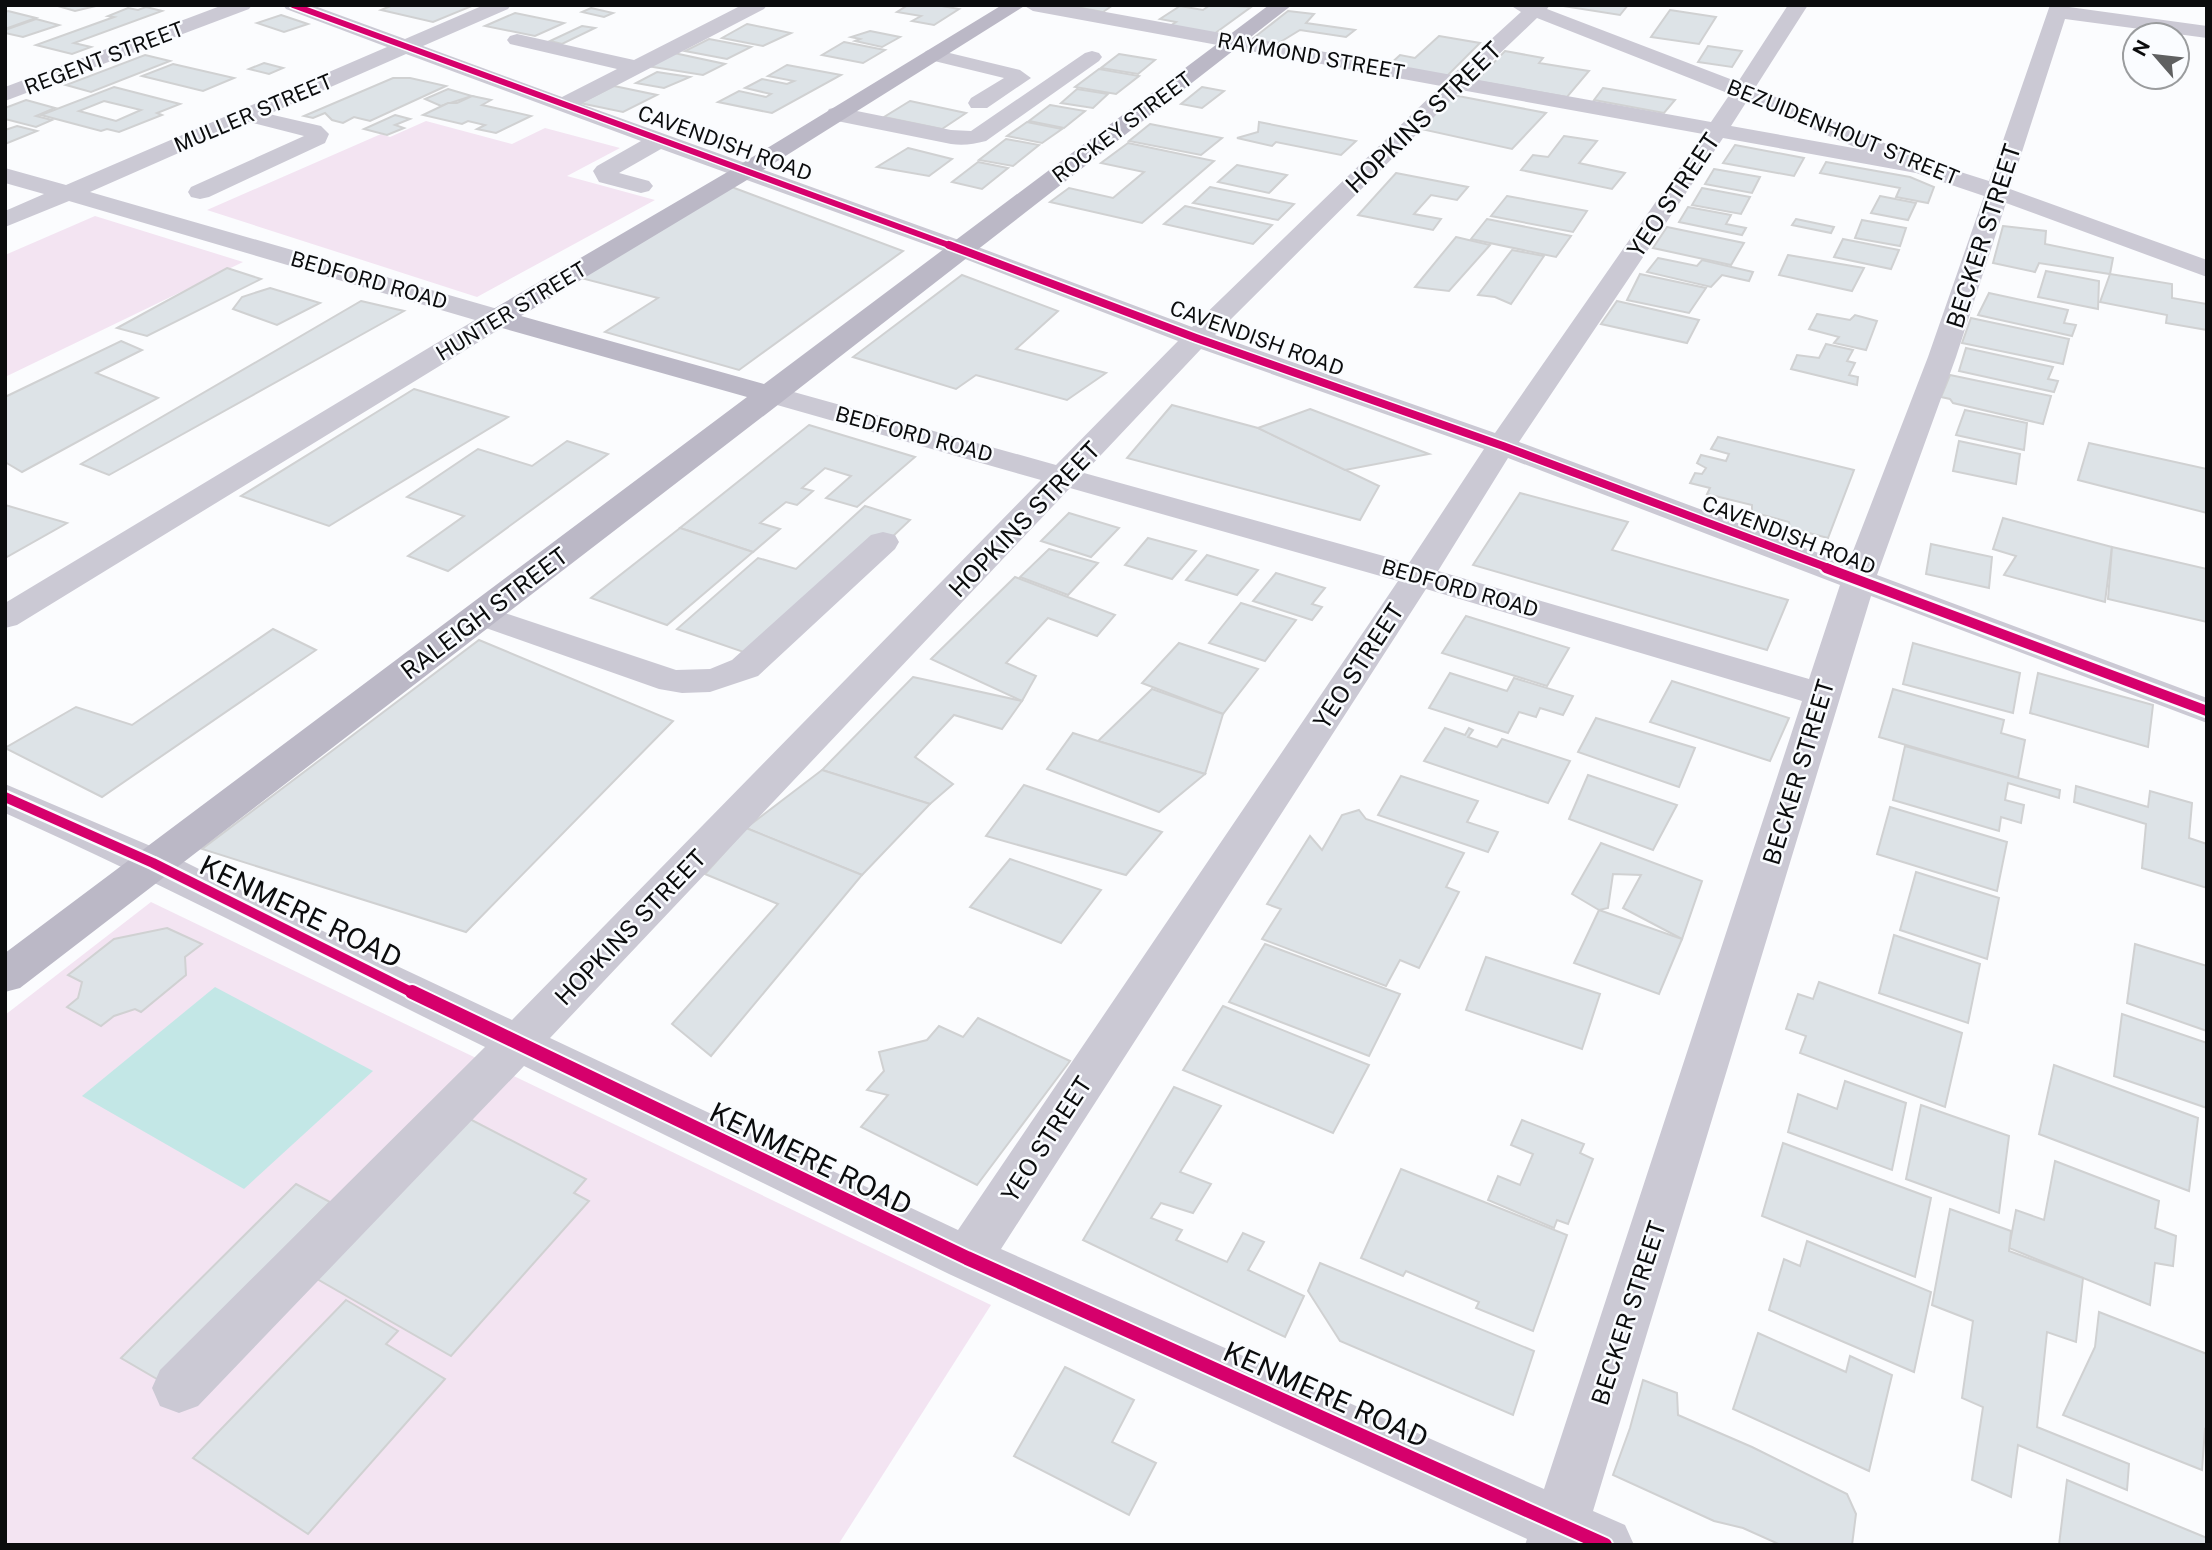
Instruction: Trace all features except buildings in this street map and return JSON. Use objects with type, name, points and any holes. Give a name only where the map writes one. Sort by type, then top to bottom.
[{"type":"main road","name":"HUNTER STREET","points":[[498,318],[744,172],[1016,5]]},
{"type":"main road","name":"ROCKEY STREET","points":[[961,249],[1282,5]]},
{"type":"main road","name":"RALEIGH STREET","points":[[5,976],[773,395],[961,249]]},
{"type":"main road","name":"BEDFORD ROAD","points":[[498,318],[773,395]]},
{"type":"street","name":"REGENT STREET","points":[[5,95],[242,5]]},
{"type":"street","name":"CAVENDISH ROAD","points":[[293,5],[744,172],[961,249],[1196,338],[1503,446],[1858,582],[2207,711]]},
{"type":"street","name":"MULLER STREET","points":[[5,220],[501,5]]},
{"type":"street","points":[[565,104],[757,5]]},
{"type":"street","name":"RAYMOND STREET","points":[[1032,5],[1921,167]]},
{"type":"street","name":"YEO STREET","points":[[967,1258],[1418,576],[1461,505],[1744,91],[1798,5]]},
{"type":"street","name":"BEZUIDENHOUT STREET","points":[[1532,7],[1744,91],[1921,167],[2207,269]]},
{"type":"street","name":"HOPKINS STREET","points":[[179,1388],[518,1043],[1196,338],[1532,7]]},
{"type":"street","points":[[2059,8],[2207,32]]},
{"type":"street","name":"BECKER STREET","points":[[1557,1534],[1858,582],[1942,357],[2059,8]]},
{"type":"street","points":[[1136,24],[1158,12]]},
{"type":"street","points":[[517,40],[638,66]]},
{"type":"street","points":[[933,55],[1020,78],[976,105]]},
{"type":"street","points":[[837,114],[964,139],[978,136],[1092,57]]},
{"type":"street","points":[[200,192],[317,138],[318,134],[313,131],[247,115]]},
{"type":"street","points":[[849,137],[899,145],[922,131]]},
{"type":"street","points":[[641,186],[607,177],[605,171],[660,140]]},
{"type":"street","name":"BEDFORD ROAD","points":[[5,175],[498,318]]},
{"type":"street","name":"HUNTER STREET","points":[[5,618],[498,318]]},
{"type":"street","name":"BEDFORD ROAD","points":[[773,395],[1418,576],[1823,695]]},
{"type":"street","points":[[481,615],[672,681],[697,684],[721,680],[745,668],[884,542]]},
{"type":"street","name":"KENMERE ROAD","points":[[5,797],[153,863],[305,940],[967,1258],[1557,1534],[1605,1545]]},
{"type":"shaded area","points":[[426,121],[512,144],[545,128],[620,148],[567,176],[655,200],[477,297],[207,210],[381,134],[390,137]]},
{"type":"shaded area","points":[[95,216],[243,262],[5,377],[5,255]]},
{"type":"shaded area","points":[[151,902],[991,1305],[838,1545],[5,1545],[5,1015]]},
{"type":"water","points":[[215,987],[373,1071],[244,1189],[82,1096]]},
{"type":"cycle path","points":[[293,5],[744,172],[961,249],[1196,338],[1503,446],[2207,711]]},
{"type":"cycle path","points":[[5,797],[153,863],[316,946],[967,1258],[1605,1545]]}]
